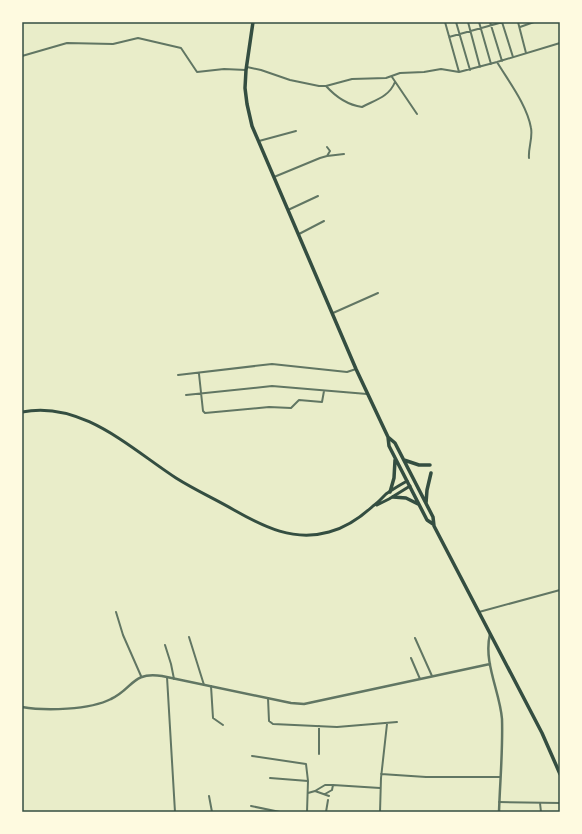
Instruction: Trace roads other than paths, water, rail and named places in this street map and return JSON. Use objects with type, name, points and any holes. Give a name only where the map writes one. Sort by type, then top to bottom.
[{"type":"highway","points":[[253,22],[246,69],[247,104],[252,126],[356,369],[388,437],[389,446],[427,520],[433,524]]},
{"type":"highway","points":[[388,437],[395,443],[433,517],[433,524],[542,733],[560,774]]},
{"type":"highway","points":[[390,492],[394,478],[396,459]]},
{"type":"highway","points":[[403,459],[415,464],[430,465]]},
{"type":"highway","points":[[426,504],[427,490],[431,473]]},
{"type":"highway","points":[[407,480],[412,477]]},
{"type":"highway","points":[[410,486],[415,482]]},
{"type":"highway","points":[[393,497],[406,498],[419,504]]},
{"type":"main road","points":[[22,412],[47,409],[69,413],[81,418],[120,439],[183,482],[256,522],[282,532],[297,535],[328,532],[344,526],[374,506],[407,480]]},
{"type":"main road","points":[[374,506],[393,497],[410,486]]},
{"type":"street","points":[[445,22],[459,72]]},
{"type":"street","points":[[456,22],[470,70]]},
{"type":"street","points":[[468,22],[480,66]]},
{"type":"street","points":[[479,22],[491,64]]},
{"type":"street","points":[[490,22],[502,61]]},
{"type":"street","points":[[449,37],[502,22],[514,57]]},
{"type":"street","points":[[518,22],[526,53]]},
{"type":"street","points":[[520,27],[534,22]]},
{"type":"street","points":[[22,56],[67,44],[113,44],[138,38],[180,48],[197,72],[224,69],[261,70],[290,80],[326,86],[352,79],[382,79],[392,77],[400,73],[439,70],[459,72],[470,70],[560,43]]},
{"type":"street","points":[[497,62],[517,94],[529,121],[532,134],[529,158]]},
{"type":"street","points":[[392,77],[417,114]]},
{"type":"street","points":[[326,86],[338,97],[358,107],[362,107],[387,94],[395,82]]},
{"type":"street","points":[[258,142],[296,131]]},
{"type":"street","points":[[327,147],[330,151],[327,156]]},
{"type":"street","points":[[274,177],[327,156],[344,154]]},
{"type":"street","points":[[288,210],[318,196]]},
{"type":"street","points":[[299,234],[324,221]]},
{"type":"street","points":[[332,313],[378,292]]},
{"type":"street","points":[[178,375],[199,374],[272,364],[347,372],[356,369]]},
{"type":"street","points":[[199,374],[202,411],[206,413],[269,406],[289,408],[293,407],[299,400],[322,402],[324,391]]},
{"type":"street","points":[[186,395],[272,386],[367,394]]},
{"type":"street","points":[[478,612],[560,590]]},
{"type":"street","points":[[116,612],[123,635],[141,676]]},
{"type":"street","points":[[490,634],[490,664],[502,719],[499,812]]},
{"type":"street","points":[[189,637],[197,667],[204,685]]},
{"type":"street","points":[[415,638],[432,676]]},
{"type":"street","points":[[164,645],[171,664],[174,679]]},
{"type":"street","points":[[411,658],[420,679]]},
{"type":"street","points":[[22,707],[39,709],[68,708],[106,702],[120,694],[141,676],[155,675],[291,703],[304,704],[490,664]]},
{"type":"street","points":[[167,677],[175,812]]},
{"type":"street","points":[[211,686],[213,718],[222,725]]},
{"type":"street","points":[[268,698],[269,721],[271,723],[318,726],[359,726],[397,722]]},
{"type":"street","points":[[380,812],[381,774],[387,724]]},
{"type":"street","points":[[318,726],[319,754]]},
{"type":"street","points":[[252,756],[306,764],[308,781],[307,812]]},
{"type":"street","points":[[381,774],[426,777],[500,777]]},
{"type":"street","points":[[270,778],[308,781]]},
{"type":"street","points":[[308,793],[316,791],[326,785],[380,788]]},
{"type":"street","points":[[325,794],[332,790],[333,785]]},
{"type":"street","points":[[316,791],[330,796]]},
{"type":"street","points":[[209,796],[212,812]]},
{"type":"street","points":[[326,812],[328,800]]},
{"type":"street","points":[[499,802],[560,803]]},
{"type":"street","points":[[540,803],[541,812]]},
{"type":"street","points":[[251,806],[280,812]]}]
